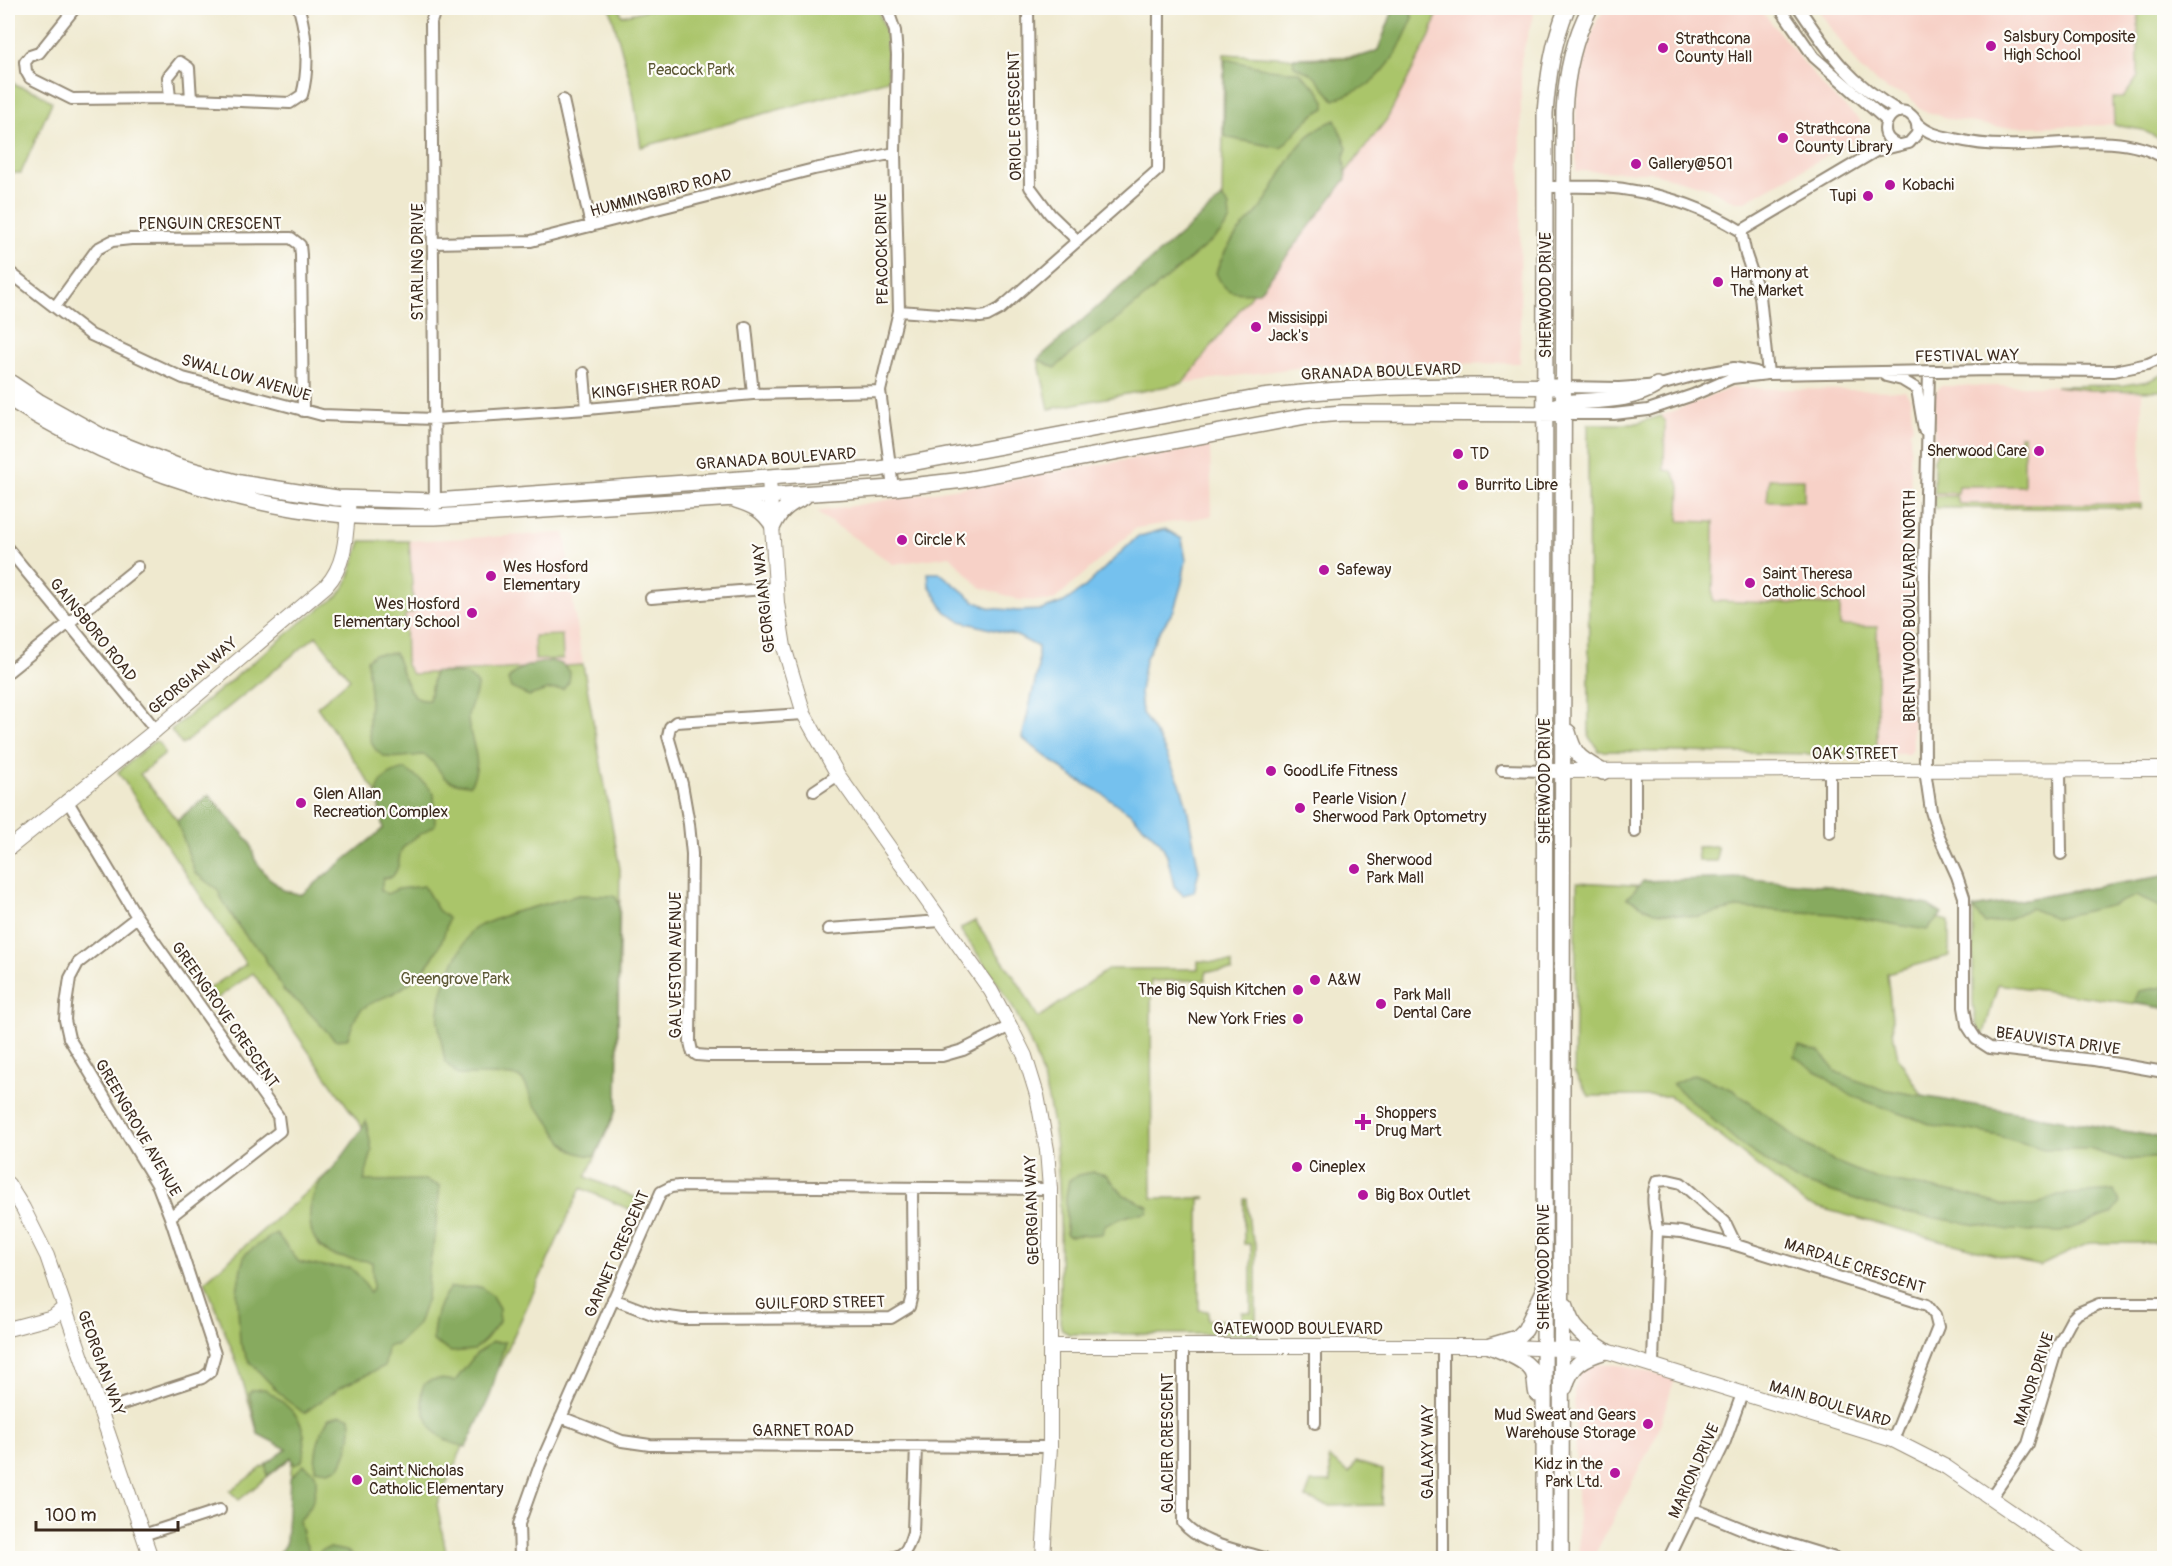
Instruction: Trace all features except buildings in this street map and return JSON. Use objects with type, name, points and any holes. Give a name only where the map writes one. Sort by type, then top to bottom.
[{"type":"main road","name":"SHERWOOD DRIVE","points":[[1544,1558],[1545,113],[1547,84],[1557,35],[1567,8]]},
{"type":"main road","name":"SHERWOOD DRIVE","points":[[1561,1558],[1563,187],[1565,85],[1576,44],[1590,8]]},
{"type":"main road","name":"GRANADA BOULEVARD","points":[[8,381],[38,401],[103,437],[177,466],[240,483],[349,498],[435,501],[770,478],[891,467],[1250,399],[1302,392],[1342,388],[1564,387]]},
{"type":"main road","points":[[8,398],[43,420],[101,450],[165,476],[221,494],[261,503],[348,515],[435,517],[893,488],[963,480],[1306,416],[1343,413],[1546,413],[1645,393],[1657,385]]},
{"type":"main road","points":[[773,526],[787,505],[814,492]]},
{"type":"main road","points":[[730,498],[755,507],[767,516],[773,526]]},
{"type":"main road","points":[[1563,722],[1576,754],[1603,772]]},
{"type":"main road","points":[[1562,1281],[1567,1312],[1574,1326],[1582,1336],[1606,1351]]},
{"type":"main road","points":[[1490,1346],[1517,1338],[1525,1330],[1545,1290]]},
{"type":"main road","points":[[1490,1346],[1527,1364],[1534,1375],[1534,1387],[1545,1415]]},
{"type":"main road","points":[[1562,1401],[1569,1374],[1575,1366],[1589,1356],[1606,1351]]},
{"type":"street","points":[[75,8],[39,53],[30,56],[25,62],[30,78],[72,99],[170,98],[290,103],[302,95],[307,75],[306,36],[299,8]]},
{"type":"street","name":"STARLING DRIVE","points":[[435,517],[431,22],[436,8]]},
{"type":"street","name":"PEACOCK DRIVE","points":[[887,8],[895,31],[897,55],[899,311],[880,390],[893,488]]},
{"type":"street","name":"ORIOLE CRESCENT","points":[[1028,8],[1030,186],[1050,214],[1078,241]]},
{"type":"street","points":[[899,311],[987,316],[1000,309],[1158,170],[1159,8]]},
{"type":"street","points":[[1780,8],[1814,57],[1886,126],[1890,140],[1899,145]]},
{"type":"street","points":[[1799,8],[1828,51],[1847,74],[1870,93],[1900,111],[1911,114],[1926,132],[1976,143],[2006,145],[2115,143],[2136,147],[2164,158]]},
{"type":"street","points":[[170,98],[168,77],[180,62],[189,68],[191,99]]},
{"type":"street","points":[[563,100],[591,226]]},
{"type":"street","points":[[1876,151],[1890,116],[1900,111]]},
{"type":"street","points":[[1742,231],[1876,151],[1910,143],[1918,129],[1917,123]]},
{"type":"street","name":"HUMMINGBIRD ROAD","points":[[433,243],[531,242],[814,169],[896,153]]},
{"type":"street","points":[[1546,187],[1627,189],[1676,201],[1726,221],[1742,231],[1746,255],[1760,296],[1768,374]]},
{"type":"street","name":"PENGUIN CRESCENT","points":[[55,307],[97,249],[112,241],[291,238],[300,245],[301,255],[303,411]]},
{"type":"street","name":"SWALLOW AVENUE","points":[[8,272],[91,335],[183,378],[322,415],[434,419]]},
{"type":"street","points":[[746,327],[753,394]]},
{"type":"street","name":"FESTIVAL WAY","points":[[1564,409],[1614,414],[1648,410],[1693,395],[1732,378],[1768,374],[2114,371],[2148,364],[2164,357]]},
{"type":"street","name":"FESTIVAL WAY","points":[[1564,387],[1657,385],[1734,368],[1768,374]]},
{"type":"street","points":[[1868,372],[1902,380],[1917,389],[1927,442]]},
{"type":"street","points":[[1927,442],[1930,409],[1929,372]]},
{"type":"street","points":[[584,373],[587,409]]},
{"type":"street","name":"KINGFISHER ROAD","points":[[434,419],[587,409],[753,394],[880,390]]},
{"type":"street","name":"BRENTWOOD BOULEVARD NORTH","points":[[1925,770],[1924,607],[1927,442]]},
{"type":"street","name":"GEORGIAN WAY","points":[[770,478],[776,588],[784,647],[804,714],[838,775],[991,991],[1025,1056],[1037,1095],[1047,1150],[1050,1189],[1050,1447],[1043,1558]]},
{"type":"street","name":"GEORGIAN WAY","points":[[8,849],[156,730],[336,576],[342,560],[349,498]]},
{"type":"street","name":"GAINSBORO ROAD","points":[[8,549],[156,730]]},
{"type":"street","points":[[8,672],[138,567]]},
{"type":"street","points":[[651,598],[776,588]]},
{"type":"street","name":"GALVESTON AVENUE","points":[[804,714],[676,722],[670,727],[668,736],[682,784],[692,854],[690,1042],[692,1051],[697,1055],[709,1056],[942,1056],[963,1050],[1010,1026]]},
{"type":"street","name":"OAK STREET","points":[[1545,771],[2164,769]]},
{"type":"street","points":[[1503,770],[1545,771]]},
{"type":"street","name":"BEAUVISTA DRIVE","points":[[1925,770],[1934,819],[1964,897],[1964,1007],[1970,1032],[1983,1045],[1990,1048],[2094,1060],[2164,1072]]},
{"type":"street","points":[[2060,770],[2061,854]]},
{"type":"street","points":[[1830,771],[1830,833]]},
{"type":"street","points":[[1635,772],[1635,832]]},
{"type":"street","points":[[814,791],[838,775]]},
{"type":"street","name":"GREENGROVE CRESCENT","points":[[67,800],[137,917],[278,1116],[280,1131],[170,1217]]},
{"type":"street","name":"GREENGROVE AVENUE","points":[[101,1412],[202,1378],[210,1372],[216,1354],[158,1186],[69,1038],[65,1020],[70,978],[78,963],[137,917]]},
{"type":"street","points":[[828,929],[941,921]]},
{"type":"street","points":[[1653,1364],[1657,1230],[1653,1196],[1657,1181],[1668,1180],[1681,1183],[1725,1222],[1736,1245]]},
{"type":"street","name":"GEORGIAN WAY","points":[[8,1184],[40,1239],[151,1558]]},
{"type":"street","name":"GARNET CRESCENT","points":[[520,1558],[519,1524],[540,1465],[661,1192],[670,1187],[1050,1189]]},
{"type":"street","name":"GUILFORD STREET","points":[[613,1299],[655,1315],[683,1319],[891,1318],[909,1307],[913,1291],[912,1189]]},
{"type":"street","name":"MARDALE CRESCENT","points":[[1657,1230],[1681,1232],[1736,1245],[1928,1305],[1935,1315],[1938,1327],[1893,1440]]},
{"type":"street","name":"MANOR DRIVE","points":[[1991,1498],[2028,1444],[2036,1425],[2058,1345],[2072,1319],[2099,1304],[2164,1304]]},
{"type":"street","points":[[8,1327],[53,1317],[64,1308]]},
{"type":"street","name":"GLACIER CRESCENT","points":[[1183,1345],[1183,1522],[1190,1532],[1201,1538],[1264,1558]]},
{"type":"street","points":[[1315,1345],[1315,1423]]},
{"type":"street","name":"GATEWOOD BOULEVARD","points":[[1051,1346],[1315,1345],[1545,1348]]},
{"type":"street","name":"GALAXY WAY","points":[[1443,1346],[1443,1558]]},
{"type":"street","name":"MAIN BOULEVARD","points":[[1545,1348],[1606,1351],[1893,1440],[1946,1467],[2078,1558]]},
{"type":"street","name":"MARION DRIVE","points":[[1669,1558],[1724,1444],[1742,1394]]},
{"type":"street","name":"GARNET ROAD","points":[[561,1416],[622,1441],[650,1445],[1050,1447]]},
{"type":"street","points":[[891,1558],[901,1556],[909,1546],[913,1532],[916,1446]]},
{"type":"street","points":[[1694,1509],[1815,1555],[1835,1558]]},
{"type":"street","points":[[143,1535],[220,1510]]},
{"type":"shaded area","points":[[1439,8],[1535,8],[1521,59],[1520,363],[1318,365],[1183,383],[1387,119],[1430,37]]},
{"type":"shaded area","points":[[1605,8],[1759,8],[1828,92],[1860,120],[1864,135],[1744,202],[1735,202],[1707,187],[1650,172],[1576,171],[1576,106],[1582,65],[1596,22]]},
{"type":"shaded area","name":"Salsbury Composite High School","points":[[1817,8],[2138,8],[2138,77],[2123,98],[2113,99],[2114,125],[1998,127],[1950,119],[1924,111],[1907,95],[1888,90],[1860,69]]},
{"type":"shaded area","points":[[1940,386],[2055,386],[2142,392],[2141,508],[1934,508],[1934,395]]},
{"type":"shaded area","name":"Saint Theresa Catholic School","points":[[1731,388],[1905,391],[1910,398],[1913,428],[1910,430],[1913,750],[1908,754],[1599,751],[1589,737],[1588,424],[1633,424],[1661,416]]},
{"type":"shaded area","points":[[1210,446],[1212,516],[1136,528],[1053,601],[1019,600],[980,587],[950,556],[893,564],[816,512]]},
{"type":"shaded area","name":"Wes Hosford Elementary","points":[[565,533],[583,665],[412,674],[406,665],[405,614],[414,611],[409,541]]},
{"type":"shaded area","points":[[1590,1364],[1618,1365],[1675,1378],[1657,1434],[1593,1558],[1579,1558],[1574,1391],[1580,1370]]},
{"type":"green space","name":"Peacock Park","points":[[610,8],[619,8],[622,16],[654,8],[877,8],[886,32],[888,80],[641,147],[633,92]]},
{"type":"green space","points":[[1394,8],[1439,8],[1430,36],[1387,119],[1183,383],[1049,409],[1038,359],[1222,198],[1224,54],[1293,58],[1367,56],[1378,50]]},
{"type":"green space","points":[[1394,8],[1409,8],[1413,18],[1390,63],[1377,78],[1365,86],[1334,100],[1314,75],[1294,66],[1293,58],[1358,57],[1378,50]]},
{"type":"green space","points":[[2138,8],[2164,8],[2164,142],[2143,130],[2114,125],[2113,98],[2123,98],[2138,77]]},
{"type":"green space","points":[[8,58],[13,58],[8,74]]},
{"type":"green space","points":[[1225,59],[1268,69],[1299,72],[1318,90],[1325,101],[1325,108],[1306,122],[1281,148],[1229,138],[1224,135]]},
{"type":"green space","points":[[8,74],[15,85],[37,92],[52,102],[21,173],[8,173]]},
{"type":"green space","points":[[1335,120],[1347,148],[1344,157],[1346,179],[1259,292],[1238,293],[1228,290],[1216,273],[1230,244],[1243,226],[1260,209],[1299,146],[1320,127]]},
{"type":"green space","points":[[1222,198],[1229,207],[1230,220],[1221,233],[1055,368],[1038,359]]},
{"type":"green space","points":[[2164,374],[2164,391],[2089,390],[2055,386],[2124,385],[2148,381]]},
{"type":"green space","points":[[1661,416],[1665,422],[1664,470],[1672,471],[1680,486],[1679,521],[1714,522],[1713,601],[1840,605],[1840,626],[1877,627],[1877,755],[1599,751],[1589,737],[1588,424],[1633,424]]},
{"type":"green space","points":[[2020,435],[2024,435],[2024,486],[1959,486],[1958,493],[1934,493],[1934,459],[1938,449],[1945,447],[2016,448],[2020,445]]},
{"type":"green space","points":[[1769,479],[1804,479],[1804,501],[1767,501]]},
{"type":"green space","points":[[1934,496],[1956,496],[1959,504],[2141,504],[2141,508],[1934,508]]},
{"type":"green space","name":"Greengrove Park","points":[[361,541],[409,541],[414,612],[405,615],[406,665],[412,674],[583,665],[620,869],[617,1109],[586,1177],[644,1201],[642,1215],[581,1188],[437,1504],[447,1558],[273,1558],[286,1545],[292,1457],[239,1500],[230,1491],[287,1449],[258,1434],[239,1368],[205,1281],[369,1137],[253,973],[209,1004],[201,994],[246,964],[118,772],[156,741],[162,747],[164,755],[140,774],[177,820],[209,795],[250,842],[255,860],[266,875],[283,890],[301,895],[372,839],[383,828],[376,792],[317,707],[350,679],[316,636],[182,745],[171,730],[303,621],[338,596],[347,583]]},
{"type":"green space","points":[[562,635],[563,659],[535,660],[534,636]]},
{"type":"green space","points":[[395,653],[410,691],[422,700],[429,700],[434,672],[466,674],[477,683],[476,693],[468,714],[476,760],[476,768],[470,785],[446,779],[425,755],[387,757],[379,753],[374,746],[369,729],[370,693],[367,660],[374,654]]},
{"type":"green space","points":[[551,661],[562,664],[570,673],[569,682],[563,689],[547,690],[529,696],[511,688],[508,680],[517,671],[527,666]]},
{"type":"green space","points":[[405,769],[434,793],[435,825],[405,845],[395,873],[392,877],[383,878],[381,890],[387,894],[398,889],[424,886],[438,910],[448,918],[446,929],[438,950],[417,976],[399,990],[361,1010],[356,1016],[347,1039],[335,1040],[303,1006],[284,991],[260,950],[239,927],[218,890],[195,873],[177,821],[209,795],[250,842],[255,860],[266,875],[283,890],[301,895],[383,829],[378,799],[380,784],[393,773]]},
{"type":"green space","points":[[1717,846],[1717,861],[1698,861],[1697,847]]},
{"type":"green space","points":[[2164,876],[2164,1008],[1998,984],[1983,1037],[1976,1023],[1973,1004],[1973,908]]},
{"type":"green space","points":[[2164,876],[2164,909],[2136,896],[2113,905],[2055,918],[2030,908],[2007,920],[1985,924],[1973,908]]},
{"type":"green space","points":[[1739,878],[1829,886],[1928,905],[1942,914],[1927,930],[1834,914],[1736,908],[1698,917],[1654,912],[1627,898],[1643,881]]},
{"type":"green space","points":[[1577,882],[1836,896],[1949,921],[1949,956],[1887,973],[1898,1057],[1929,1106],[2164,1149],[2164,1243],[2089,1243],[2040,1266],[2022,1262],[1805,1204],[1670,1096],[1589,1096],[1574,1072]]},
{"type":"green space","points":[[579,895],[615,896],[619,904],[617,1109],[595,1156],[577,1153],[561,1140],[533,1103],[526,1085],[518,1077],[458,1075],[445,1062],[438,1022],[441,995],[448,973],[470,932],[511,913]]},
{"type":"green space","points":[[975,921],[1021,987],[1038,1018],[1109,969],[1198,969],[1198,961],[1232,963],[1232,971],[1207,971],[1205,980],[1151,981],[1152,1198],[1206,1198],[1199,1200],[1199,1310],[1208,1311],[1208,1320],[1242,1320],[1242,1312],[1251,1312],[1251,1244],[1244,1244],[1244,1199],[1247,1199],[1250,1231],[1256,1245],[1258,1334],[1069,1334],[1062,1330],[1058,1176],[1049,1105],[1040,1070],[1020,1021],[997,982],[961,931],[961,928]]},
{"type":"green space","points":[[2164,987],[2164,1008],[2134,1003],[2139,991]]},
{"type":"green space","points":[[1799,1046],[1820,1052],[1836,1072],[1876,1088],[2164,1138],[2164,1157],[2124,1160],[2089,1149],[2044,1149],[1999,1136],[1938,1127],[1852,1096],[1794,1056]]},
{"type":"green space","points":[[1694,1074],[1733,1090],[1804,1144],[1836,1162],[1877,1179],[1961,1193],[2002,1205],[2034,1206],[2058,1195],[2114,1191],[2121,1203],[2113,1213],[2061,1232],[2009,1230],[1893,1211],[1795,1180],[1744,1147],[1672,1084]]},
{"type":"green space","points":[[366,1121],[372,1151],[364,1181],[425,1180],[440,1186],[427,1298],[418,1324],[396,1345],[387,1346],[385,1366],[341,1387],[304,1413],[285,1399],[249,1361],[240,1343],[237,1291],[241,1268],[245,1254],[276,1233],[299,1262],[351,1268],[370,1293],[373,1288],[372,1262],[331,1254],[317,1242],[310,1226],[311,1207],[318,1186],[347,1150]]},
{"type":"green space","points":[[1093,1172],[1106,1175],[1124,1195],[1149,1207],[1147,1213],[1130,1215],[1106,1224],[1102,1234],[1069,1236],[1066,1234],[1066,1197],[1069,1180]]},
{"type":"green space","points":[[481,1287],[492,1296],[499,1308],[499,1322],[486,1339],[474,1350],[451,1352],[433,1341],[437,1313],[450,1288]]},
{"type":"green space","points":[[492,1342],[505,1342],[490,1396],[466,1447],[450,1442],[432,1429],[423,1408],[423,1386],[434,1380],[455,1381],[476,1354]]},
{"type":"green space","points":[[265,1389],[292,1410],[302,1427],[304,1437],[302,1461],[294,1465],[291,1457],[267,1476],[266,1464],[287,1449],[258,1434],[249,1393],[252,1390]]},
{"type":"green space","points":[[341,1415],[350,1417],[351,1423],[349,1443],[343,1461],[340,1467],[329,1471],[315,1469],[318,1442],[323,1430],[329,1418]]},
{"type":"green space","points":[[1329,1458],[1349,1473],[1356,1462],[1383,1470],[1382,1505],[1329,1506],[1305,1498],[1311,1482],[1331,1482]]},
{"type":"green space","points":[[304,1465],[315,1473],[316,1480],[313,1499],[308,1511],[299,1521],[312,1558],[273,1558],[286,1545],[290,1478]]},
{"type":"green space","points":[[330,1548],[346,1551],[359,1558],[313,1558],[322,1550]]},
{"type":"water","points":[[1165,529],[1182,539],[1186,560],[1174,610],[1145,660],[1140,692],[1142,713],[1160,741],[1180,783],[1187,807],[1199,871],[1194,892],[1183,895],[1174,886],[1167,855],[1160,842],[1131,814],[1098,791],[1074,778],[1022,738],[1038,669],[1038,647],[1017,636],[960,621],[945,611],[929,585],[928,573],[940,573],[976,602],[991,608],[1017,611],[1042,610],[1064,602],[1084,588],[1137,537]]},
{"type":"place","name":"Salsbury Composite High School","points":[[1991,46]]},
{"type":"place","name":"Strathcona County Hall","points":[[1663,48]]},
{"type":"place","name":"Strathcona County Library","points":[[1783,138]]},
{"type":"place","name":"Gallery@501","points":[[1636,164]]},
{"type":"place","name":"Kobachi","points":[[1890,185]]},
{"type":"place","name":"Tupi","points":[[1868,196]]},
{"type":"place","name":"Harmony at The Market","points":[[1718,282]]},
{"type":"place","name":"Missisippi Jack's","points":[[1256,327]]},
{"type":"place","name":"Sherwood Care","points":[[2039,451]]},
{"type":"place","name":"TD","points":[[1458,454]]},
{"type":"place","name":"Burrito Libre","points":[[1463,485]]},
{"type":"place","name":"Circle K","points":[[902,540]]},
{"type":"place","name":"Safeway","points":[[1324,570]]},
{"type":"place","name":"Wes Hosford Elementary","points":[[491,576]]},
{"type":"place","name":"Saint Theresa Catholic School","points":[[1750,583]]},
{"type":"place","name":"Wes Hosford Elementary School","points":[[472,613]]},
{"type":"place","name":"GoodLife Fitness","points":[[1271,771]]},
{"type":"place","name":"Glen Allan Recreation Complex","points":[[301,803]]},
{"type":"place","name":"Pearle Vision / Sherwood Park Optometry","points":[[1300,808]]},
{"type":"place","name":"Sherwood Park Mall","points":[[1354,869]]},
{"type":"place","name":"A&W","points":[[1315,980]]},
{"type":"place","name":"The Big Squish Kitchen","points":[[1298,990]]},
{"type":"place","name":"Park Mall Dental Care","points":[[1381,1004]]},
{"type":"place","name":"New York Fries","points":[[1298,1019]]},
{"type":"place","name":"Shoppers Drug Mart","points":[[1363,1122]]},
{"type":"place","name":"Cineplex","points":[[1297,1167]]},
{"type":"place","name":"Big Box Outlet","points":[[1363,1195]]},
{"type":"place","name":"Mud Sweat and Gears Warehouse Storage","points":[[1648,1424]]},
{"type":"place","name":"Kidz in the Park Ltd.","points":[[1615,1473]]},
{"type":"place","name":"Saint Nicholas Catholic Elementary","points":[[357,1480]]}]
